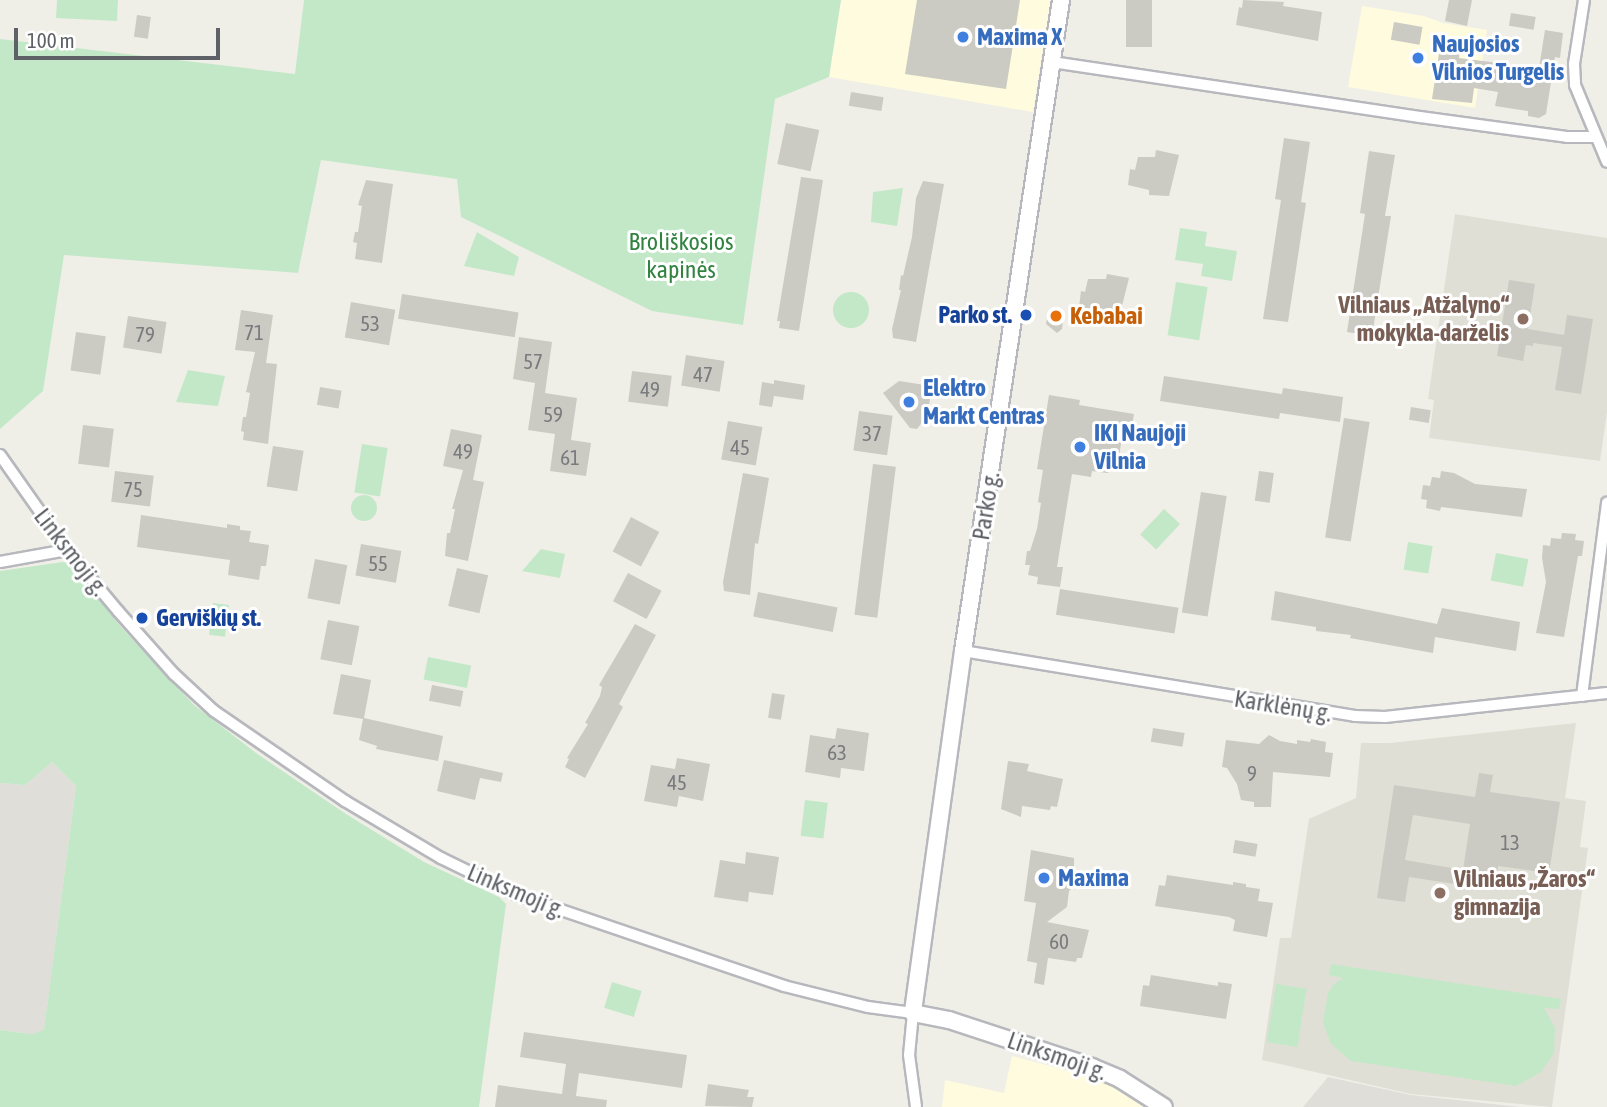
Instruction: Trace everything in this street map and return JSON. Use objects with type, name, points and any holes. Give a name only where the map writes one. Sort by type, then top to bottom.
[{"type":"main road","name":"Parko g.","points":[[913,1013],[962,651],[1061,0]]},
{"type":"main road","name":"Linksmoji g.","points":[[913,1013],[949,1020],[1092,1067],[1120,1079],[1164,1107]]},
{"type":"street","points":[[1584,0],[1574,74],[1594,137],[1607,163]]},
{"type":"street","points":[[1052,62],[1420,117],[1567,137],[1594,137]]},
{"type":"street","name":"Linksmoji g.","points":[[0,455],[67,550],[174,674],[214,711],[345,801],[441,858],[549,908],[783,986],[868,1007],[913,1013]]},
{"type":"street","points":[[1582,696],[1607,503]]},
{"type":"street","points":[[0,562],[67,550]]},
{"type":"street","name":"Karklėnų g.","points":[[962,651],[1355,716],[1385,716],[1607,693]]},
{"type":"street","points":[[913,1013],[909,1055],[916,1107]]},
{"type":"shaded area","points":[[841,0],[1051,0],[1033,112],[829,77]]},
{"type":"shaded area","name":"Naujosios Vilnios Turgelis","points":[[1362,6],[1487,30],[1475,108],[1348,87]]},
{"type":"shaded area","name":"Vilniaus „Atžalyno“ mokykla-darželis","points":[[1455,214],[1607,238],[1607,412],[1600,461],[1429,438],[1434,400],[1428,399]]},
{"type":"shaded area","name":"Vilniaus „Žaros“ gimnazija","points":[[1576,723],[1565,798],[1586,801],[1580,847],[1588,848],[1552,1107],[1411,1094],[1262,1060],[1280,938],[1291,938],[1309,819],[1356,798],[1361,743],[1390,743]]},
{"type":"shaded area","points":[[52,762],[76,786],[44,1031],[32,1034],[0,1030],[0,783],[25,785]]},
{"type":"shaded area","points":[[1012,1056],[1115,1083],[1154,1107],[942,1107],[945,1080],[1004,1093]]},
{"type":"shaded area","points":[[1328,1077],[1411,1095],[1520,1107],[1303,1107]]},
{"type":"green space","points":[[57,0],[118,0],[117,21],[56,18]]},
{"type":"green space","name":"Broliškosios kapinės","points":[[304,0],[841,0],[829,77],[775,99],[743,325],[652,311],[461,217],[457,179],[321,160],[298,273],[64,255],[43,391],[0,429],[0,39],[295,74]]},
{"type":"green space","points":[[903,188],[897,226],[871,222],[873,192]]},
{"type":"green space","points":[[1180,228],[1207,232],[1205,246],[1237,251],[1232,281],[1201,276],[1203,264],[1175,260]]},
{"type":"green space","points":[[477,232],[519,257],[514,276],[464,266]]},
{"type":"green space","points":[[1176,282],[1208,287],[1199,340],[1168,335]]},
{"type":"green space","points":[[851,292],[864,297],[869,310],[864,323],[851,328],[838,323],[833,310],[838,297]]},
{"type":"green space","points":[[188,370],[225,376],[218,406],[176,402]]},
{"type":"green space","points":[[362,444],[388,448],[380,496],[354,492]]},
{"type":"green space","points":[[364,495],[373,499],[377,508],[373,517],[364,521],[355,517],[351,508],[355,499]]},
{"type":"green space","points":[[1164,509],[1180,524],[1156,550],[1140,535]]},
{"type":"green space","points":[[1408,542],[1433,546],[1428,574],[1404,570]]},
{"type":"green space","points":[[541,549],[565,554],[560,578],[522,571]]},
{"type":"green space","points":[[1496,553],[1528,559],[1523,587],[1491,580]]},
{"type":"green space","points":[[70,561],[121,627],[194,705],[256,753],[346,814],[424,862],[499,897],[506,904],[479,1107],[0,1107],[0,1030],[32,1034],[44,1030],[76,786],[52,762],[25,785],[0,783],[0,571]]},
{"type":"green space","points":[[213,603],[229,605],[225,637],[209,635]]},
{"type":"green space","points":[[428,657],[471,665],[467,688],[424,680]]},
{"type":"green space","points":[[805,800],[828,803],[823,839],[801,836]]},
{"type":"green space","points":[[1331,964],[1561,999],[1559,1009],[1544,1008],[1555,1028],[1554,1053],[1541,1072],[1516,1086],[1351,1061],[1331,1044],[1323,1023],[1328,993],[1333,985],[1343,978],[1329,975]]},
{"type":"green space","points":[[612,982],[642,991],[634,1017],[604,1008]]},
{"type":"green space","points":[[1276,984],[1307,989],[1297,1047],[1267,1042]]},
{"type":"building","name":"Maxima X","points":[[917,0],[1020,0],[1006,89],[905,74]]},
{"type":"building","points":[[1126,0],[1152,0],[1152,47],[1126,47]]},
{"type":"building","points":[[1243,0],[1284,2],[1283,6],[1322,12],[1318,41],[1236,25]]},
{"type":"building","points":[[1449,0],[1472,0],[1467,26],[1445,21]]},
{"type":"building","points":[[1511,13],[1536,17],[1534,30],[1509,26]]},
{"type":"building","points":[[137,15],[151,17],[148,39],[134,37]]},
{"type":"building","points":[[1394,22],[1423,27],[1419,45],[1391,40]]},
{"type":"building","points":[[1545,30],[1563,33],[1560,58],[1555,57],[1546,114],[1539,118],[1528,116],[1528,111],[1495,106],[1498,92],[1474,88],[1472,103],[1432,99],[1440,47],[1460,50],[1459,58],[1539,68]]},
{"type":"building","points":[[851,92],[884,97],[881,111],[849,106]]},
{"type":"building","points":[[786,123],[819,130],[811,171],[777,164]]},
{"type":"building","points":[[1284,138],[1310,142],[1301,202],[1306,203],[1288,322],[1263,319],[1281,200],[1275,199]]},
{"type":"building","points":[[1156,150],[1179,155],[1169,196],[1149,195],[1149,190],[1128,185],[1130,169],[1135,170],[1138,157],[1155,157]]},
{"type":"building","points":[[1369,151],[1395,155],[1385,216],[1391,216],[1372,336],[1347,332],[1365,214],[1360,213]]},
{"type":"building","points":[[801,177],[823,180],[799,331],[779,328],[780,321],[777,321]]},
{"type":"building","points":[[366,180],[393,184],[382,263],[355,259],[357,243],[353,242],[355,232],[358,232],[362,206],[358,205]]},
{"type":"building","points":[[923,181],[944,184],[916,342],[893,338],[892,329],[901,290],[901,275],[903,276],[912,237],[916,198]]},
{"type":"building","points":[[1107,274],[1129,278],[1119,318],[1099,317],[1100,312],[1079,307],[1081,291],[1085,292],[1088,279],[1106,279]]},
{"type":"building","points":[[1509,280],[1535,284],[1528,329],[1564,335],[1567,315],[1593,319],[1581,394],[1555,390],[1562,347],[1533,343],[1533,346],[1526,345],[1523,361],[1497,356]]},
{"type":"building","points":[[402,294],[519,312],[515,337],[398,319]]},
{"type":"building","points":[[351,302],[395,310],[389,345],[345,337]]},
{"type":"building","points":[[241,310],[273,315],[266,363],[277,364],[268,444],[243,440],[244,432],[241,431],[243,417],[246,417],[250,393],[246,392],[255,352],[235,350]]},
{"type":"building","points":[[1053,310],[1064,312],[1062,329],[1057,333],[1046,324],[1048,313]]},
{"type":"building","points":[[128,316],[167,322],[162,354],[123,348]]},
{"type":"building","points":[[76,332],[106,336],[100,375],[71,371]]},
{"type":"building","points":[[519,337],[552,342],[545,393],[577,398],[571,440],[591,443],[586,476],[550,471],[555,434],[528,430],[535,383],[513,379]]},
{"type":"building","points":[[686,355],[725,361],[720,392],[681,386]]},
{"type":"building","points":[[632,371],[672,376],[668,407],[628,402]]},
{"type":"building","points":[[1164,376],[1282,394],[1283,388],[1343,397],[1340,422],[1280,413],[1279,419],[1160,401]]},
{"type":"building","points":[[774,380],[805,385],[803,400],[774,396],[772,407],[759,405],[762,382],[774,384]]},
{"type":"building","points":[[899,381],[925,385],[931,394],[927,416],[917,429],[910,428],[883,393]]},
{"type":"building","points":[[320,387],[342,391],[339,409],[317,405]]},
{"type":"building","name":"IKI Naujoji Vilnia","points":[[1049,395],[1080,400],[1079,405],[1134,414],[1132,426],[1124,425],[1117,469],[1107,473],[1092,471],[1091,477],[1072,474],[1057,567],[1063,567],[1060,587],[1037,584],[1038,577],[1028,575],[1030,565],[1025,565],[1027,551],[1030,551],[1037,529],[1041,503],[1038,502],[1043,470],[1037,469]]},
{"type":"building","points":[[1411,407],[1431,410],[1429,423],[1409,420]]},
{"type":"building","points":[[859,411],[893,416],[887,455],[853,451]]},
{"type":"building","points":[[1344,418],[1370,422],[1351,542],[1325,538]]},
{"type":"building","points":[[728,421],[762,427],[756,465],[721,459]]},
{"type":"building","points":[[83,425],[114,429],[109,467],[78,464]]},
{"type":"building","points":[[451,429],[482,435],[473,480],[484,482],[468,561],[445,556],[447,533],[450,533],[455,509],[452,509],[463,470],[443,466]]},
{"type":"building","points":[[273,446],[304,451],[297,491],[267,486]]},
{"type":"building","points":[[873,464],[896,467],[877,618],[854,615]]},
{"type":"building","points":[[115,471],[154,476],[150,507],[111,502]]},
{"type":"building","points":[[1259,471],[1274,473],[1270,503],[1255,501]]},
{"type":"building","points":[[1441,471],[1454,473],[1475,484],[1527,489],[1522,517],[1441,507],[1440,511],[1426,508],[1427,500],[1421,499],[1423,485],[1430,486],[1432,477],[1440,478]]},
{"type":"building","points":[[743,473],[769,478],[758,544],[755,543],[750,595],[724,591],[723,582]]},
{"type":"building","points":[[1201,492],[1227,496],[1208,617],[1182,612]]},
{"type":"building","points":[[141,515],[227,528],[227,524],[240,526],[240,530],[251,531],[249,542],[269,545],[266,566],[261,566],[259,580],[228,575],[230,560],[137,547]]},
{"type":"building","points":[[631,517],[659,532],[641,566],[613,551]]},
{"type":"building","points":[[1562,533],[1576,534],[1575,540],[1584,541],[1582,556],[1578,556],[1564,637],[1536,633],[1546,582],[1543,545],[1550,546],[1551,538],[1561,539]]},
{"type":"building","points":[[361,544],[401,551],[396,583],[355,576]]},
{"type":"building","points":[[315,559],[347,565],[340,605],[307,598]]},
{"type":"building","points":[[457,568],[488,575],[479,613],[448,606]]},
{"type":"building","points":[[628,573],[662,591],[647,619],[613,601]]},
{"type":"building","points":[[1060,589],[1179,608],[1174,633],[1056,615]]},
{"type":"building","points":[[1275,591],[1437,624],[1442,608],[1520,622],[1516,651],[1435,637],[1433,653],[1350,638],[1351,635],[1316,631],[1316,627],[1271,620]]},
{"type":"building","points":[[758,592],[838,607],[833,632],[753,617]]},
{"type":"building","points":[[328,620],[359,626],[352,665],[320,659]]},
{"type":"building","points":[[635,624],[656,635],[619,704],[623,707],[585,778],[565,767],[569,759],[567,758],[588,724],[585,723],[600,696],[602,687],[599,685]]},
{"type":"building","points":[[341,674],[371,680],[364,718],[443,736],[438,761],[376,749],[377,746],[359,740],[363,719],[333,714]]},
{"type":"building","points":[[432,685],[463,691],[460,707],[429,701]]},
{"type":"building","points":[[772,693],[785,695],[781,720],[768,718]]},
{"type":"building","points":[[837,728],[869,733],[864,771],[841,768],[840,778],[805,772],[810,735],[835,739]]},
{"type":"building","points":[[1153,728],[1185,733],[1182,747],[1151,742]]},
{"type":"building","points":[[1269,735],[1280,741],[1297,744],[1297,740],[1310,742],[1311,739],[1326,742],[1325,752],[1333,753],[1330,777],[1273,772],[1271,807],[1254,807],[1254,802],[1241,800],[1237,784],[1227,768],[1222,767],[1226,740],[1259,744]]},
{"type":"building","points":[[677,758],[710,764],[703,801],[679,796],[677,807],[644,801],[651,765],[675,769]]},
{"type":"building","points":[[444,760],[503,773],[501,782],[480,778],[475,800],[437,791]]},
{"type":"building","points":[[1008,761],[1029,764],[1027,771],[1063,779],[1057,807],[1051,806],[1050,810],[1022,806],[1021,817],[1001,809]]},
{"type":"building","points":[[1479,773],[1493,775],[1490,792],[1560,802],[1549,873],[1498,866],[1495,890],[1409,877],[1405,902],[1377,898],[1394,785],[1475,797]],"holes":[[[1413,815],[1470,824],[1463,870],[1405,860]]]},
{"type":"building","points":[[1235,840],[1258,844],[1255,857],[1233,853]]},
{"type":"building","points":[[1031,850],[1074,858],[1074,886],[1069,891],[1067,907],[1047,922],[1089,930],[1082,958],[1077,958],[1076,962],[1048,958],[1044,985],[1034,983],[1037,963],[1027,961],[1036,903],[1024,901]]},
{"type":"building","points":[[746,852],[779,857],[773,895],[749,892],[748,902],[714,897],[720,860],[745,864]]},
{"type":"building","points":[[1167,875],[1233,885],[1233,882],[1260,889],[1258,901],[1273,903],[1267,937],[1233,931],[1235,920],[1229,917],[1155,906],[1159,885],[1165,886]]},
{"type":"building","points":[[1151,975],[1218,986],[1218,982],[1232,984],[1226,1019],[1140,1006],[1143,985],[1149,986]]},
{"type":"building","points":[[524,1032],[687,1055],[682,1088],[579,1073],[576,1096],[607,1100],[606,1107],[495,1107],[498,1085],[562,1094],[566,1064],[520,1057]]},
{"type":"building","points":[[708,1084],[749,1090],[747,1097],[754,1097],[752,1107],[705,1106]]},
{"type":"place","name":"Maxima X","points":[[963,37]]},
{"type":"place","name":"Naujosios Vilnios Turgelis","points":[[1418,58]]},
{"type":"place","name":"Parko st.","points":[[1026,315]]},
{"type":"place","name":"Kebabai","points":[[1056,316]]},
{"type":"place","name":"Vilniaus „Atžalyno“ mokykla-darželis","points":[[1523,319]]},
{"type":"place","name":"Elektro Markt Centras","points":[[909,402]]},
{"type":"place","name":"IKI Naujoji Vilnia","points":[[1080,447]]},
{"type":"place","name":"Gerviškių st.","points":[[142,618]]},
{"type":"place","name":"Maxima","points":[[1044,878]]},
{"type":"place","name":"Vilniaus „Žaros“ gimnazija","points":[[1440,893]]}]
